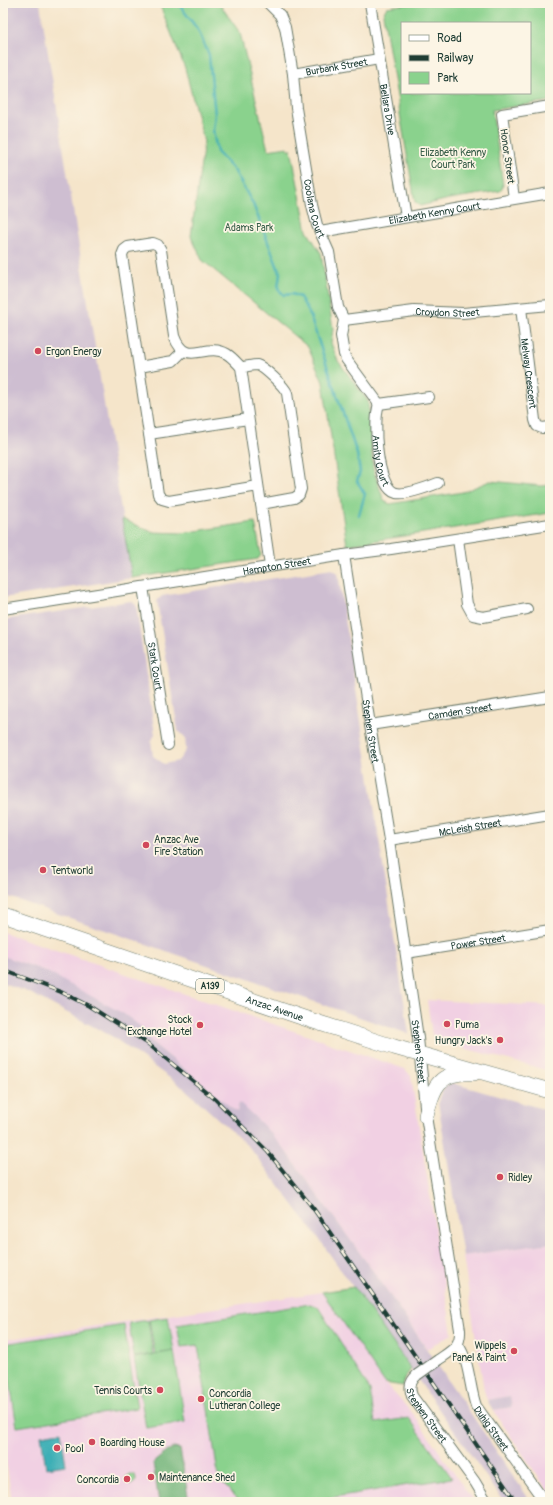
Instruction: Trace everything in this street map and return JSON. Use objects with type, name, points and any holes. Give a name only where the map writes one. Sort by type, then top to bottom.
[{"type":"highway","name":"Anzac Avenue","points":[[3,915],[394,1047],[550,1091]]},
{"type":"highway","points":[[426,1116],[430,1095],[442,1080],[449,1076],[467,1072],[489,1074]]},
{"type":"street","name":"Coolana Court","points":[[268,3],[280,15],[284,27],[293,74],[296,108],[312,205],[317,225],[329,252],[338,307],[344,320],[341,336],[344,354],[346,359],[379,404]]},
{"type":"street","name":"Bellara Drive","points":[[370,3],[406,216]]},
{"type":"street","name":"Burbank Street","points":[[293,74],[379,59]]},
{"type":"street","name":"Honor Street","points":[[514,198],[502,114],[550,106]]},
{"type":"street","name":"Elizabeth Kenny Court","points":[[320,232],[406,216],[550,193]]},
{"type":"street","points":[[258,486],[169,501],[162,499],[158,494],[122,255],[124,250],[128,247],[153,243],[158,245],[161,250],[174,336],[178,346],[183,351],[193,353],[210,350],[220,351],[228,354],[240,367],[261,504],[270,566]]},
{"type":"street","name":"Croydon Street","points":[[344,320],[414,311],[463,313],[550,305]]},
{"type":"street","name":"Melway Crescent","points":[[521,308],[535,420],[537,426],[542,428],[550,427]]},
{"type":"street","points":[[139,367],[173,360],[183,351]]},
{"type":"street","points":[[240,367],[257,365],[285,388],[287,393],[301,489],[298,495],[294,498],[261,504]]},
{"type":"street","points":[[379,404],[429,397]]},
{"type":"street","name":"Amity Court","points":[[379,404],[376,419],[380,469],[389,489],[396,493],[423,489],[438,483]]},
{"type":"street","points":[[149,434],[248,419]]},
{"type":"street","name":"Hampton Street","points":[[3,609],[270,566],[550,524]]},
{"type":"street","points":[[458,539],[467,604],[473,615],[483,617],[527,609]]},
{"type":"street","name":"Stephen Street","points":[[344,555],[406,952],[418,1038],[426,1116],[460,1330],[458,1345],[416,1375],[410,1386],[412,1396],[475,1482],[487,1502]]},
{"type":"street","name":"Stark Court","points":[[143,587],[168,745]]},
{"type":"street","name":"Camden Street","points":[[370,726],[550,697]]},
{"type":"street","name":"McLeish Street","points":[[389,840],[550,814]]},
{"type":"street","name":"Power Street","points":[[406,952],[550,930]]},
{"type":"street","name":"Duhig Street","points":[[458,1345],[465,1358],[476,1406],[544,1502]]},
{"type":"shaded area","points":[[3,3],[40,3],[132,578],[3,598]]},
{"type":"shaded area","points":[[332,569],[338,573],[409,1034],[3,895],[3,620],[131,601],[136,605],[155,735],[151,741],[153,756],[164,764],[178,761],[186,750],[185,737],[178,731],[157,601],[162,596]]},
{"type":"shaded area","points":[[3,932],[405,1069],[411,1076],[452,1334],[427,1349],[381,1282],[284,1149],[239,1103],[237,1112],[149,1040],[45,971],[3,956]]},
{"type":"shaded area","points":[[3,956],[45,971],[124,1014],[152,1035],[149,1040],[237,1112],[239,1102],[263,1125],[284,1149],[381,1282],[531,1502],[504,1502],[317,1236],[250,1148],[185,1089],[113,1037],[30,993],[3,983]]},
{"type":"shaded area","points":[[427,1000],[550,1006],[550,1071],[437,1041],[432,1035]]},
{"type":"shaded area","name":"Ridley","points":[[452,1083],[550,1111],[550,1243],[463,1256],[438,1102],[445,1087]]},
{"type":"shaded area","points":[[550,1243],[550,1494],[493,1410],[512,1407],[510,1396],[487,1400],[484,1390],[463,1256]]},
{"type":"shaded area","name":"Concordia Lutheran College","points":[[322,1292],[385,1383],[414,1415],[474,1502],[12,1502],[3,1439],[3,1340]]},
{"type":"shaded area","points":[[510,1396],[512,1407],[493,1410],[487,1400]]},
{"type":"green space","name":"Adams Park","points":[[159,3],[219,3],[240,33],[268,150],[288,147],[288,150],[291,149],[307,231],[321,253],[333,329],[331,343],[338,361],[368,401],[373,469],[384,501],[390,504],[463,492],[490,481],[542,486],[550,485],[550,513],[347,545],[323,382],[308,347],[202,260],[191,236],[204,142],[185,68]]},
{"type":"green space","name":"Elizabeth Kenny Court Park","points":[[415,3],[550,3],[550,101],[492,110],[503,185],[500,191],[449,199],[420,206],[415,202],[383,14],[387,7]]},
{"type":"green space","points":[[122,519],[152,532],[182,533],[255,522],[261,555],[258,559],[132,578]]},
{"type":"green space","points":[[354,1287],[411,1369],[404,1379],[403,1386],[385,1383],[322,1292]]},
{"type":"green space","points":[[310,1304],[318,1307],[370,1390],[375,1423],[409,1418],[452,1478],[303,1502],[241,1502],[219,1480],[198,1345],[181,1347],[177,1325]]},
{"type":"green space","points":[[168,1317],[174,1351],[155,1354],[149,1320]]},
{"type":"green space","points":[[148,1320],[153,1354],[134,1357],[129,1323]]},
{"type":"green space","points":[[124,1325],[137,1408],[17,1427],[4,1344]]},
{"type":"green space","name":"Tennis Courts","points":[[174,1351],[185,1422],[146,1428],[134,1358]]},
{"type":"green space","points":[[173,1448],[180,1449],[189,1502],[159,1502],[153,1463]]},
{"type":"green space","points":[[129,1474],[133,1474],[135,1475],[135,1483],[129,1484],[126,1481],[126,1477]]},
{"type":"water","points":[[61,1432],[66,1465],[46,1468],[41,1435]]},
{"type":"waterway","points":[[178,3],[198,30],[209,55],[215,115],[213,130],[217,152],[234,170],[253,204],[280,273],[278,289],[284,295],[292,294],[300,297],[308,311]]},
{"type":"waterway","points":[[309,313],[357,454],[360,472],[357,481],[365,494],[359,515]]},
{"type":"railway","points":[[3,970],[61,992],[89,1006],[147,1043],[215,1099],[267,1151],[313,1208],[516,1502]]},
{"type":"place","name":"Ergon Energy","points":[[38,351]]},
{"type":"place","name":"Anzac Ave Fire Station","points":[[146,845]]},
{"type":"place","name":"Tentworld","points":[[43,870]]},
{"type":"place","name":"Puma","points":[[447,1024]]},
{"type":"place","name":"Stock Exchange Hotel","points":[[200,1025]]},
{"type":"place","name":"Hungry Jack's","points":[[500,1040]]},
{"type":"place","name":"Ridley","points":[[500,1177]]},
{"type":"place","name":"Wippels Panel & Paint","points":[[514,1351]]},
{"type":"place","name":"Tennis Courts","points":[[160,1390]]},
{"type":"place","name":"Concordia Lutheran College","points":[[201,1399]]},
{"type":"place","name":"Boarding House","points":[[92,1442]]},
{"type":"place","name":"Pool","points":[[57,1448]]},
{"type":"place","name":"Maintenance Shed","points":[[151,1477]]},
{"type":"place","name":"Concordia","points":[[127,1479]]}]
